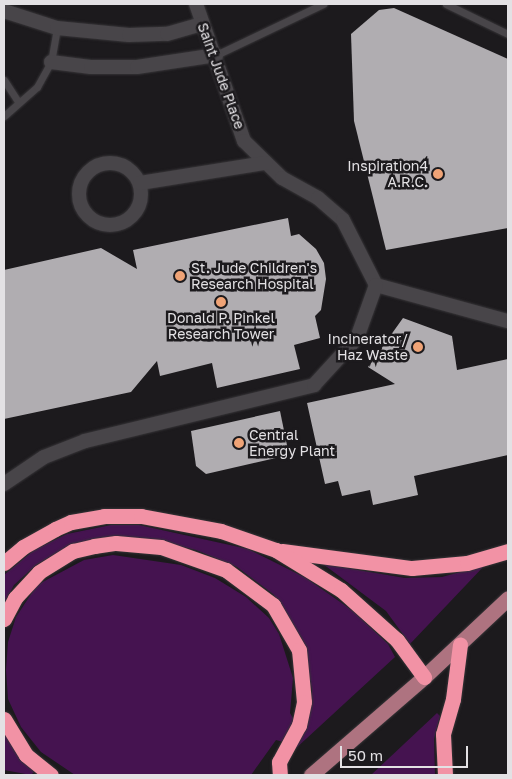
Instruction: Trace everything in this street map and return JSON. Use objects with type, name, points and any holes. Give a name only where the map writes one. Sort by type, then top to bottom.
[{"type":"highway","points":[[4,563],[23,546],[72,522],[123,515],[192,524],[276,550],[412,568],[467,563],[508,551]]},
{"type":"highway","points":[[4,618],[14,598],[39,572],[74,551],[94,546],[116,543],[161,547],[226,570],[273,605],[299,650],[304,702],[299,725],[279,762],[280,775]]},
{"type":"highway","points":[[276,550],[320,576],[361,605],[397,640],[424,677]]},
{"type":"highway","points":[[445,775],[443,734],[453,699],[460,644]]},
{"type":"highway","points":[[4,719],[26,755],[51,775]]},
{"type":"main road","points":[[311,775],[424,677],[508,598]]},
{"type":"street","name":"Saint Jude Place","points":[[196,4],[216,55],[244,141],[286,181],[318,198],[343,220],[376,286]]},
{"type":"street","points":[[4,10],[57,28],[138,35],[167,34],[203,24]]},
{"type":"street","points":[[51,62],[91,67],[137,67],[216,55]]},
{"type":"street","points":[[102,163],[119,164],[129,169],[140,184],[142,194],[138,210],[117,224],[96,222],[80,202],[82,180],[88,171],[102,163]]},
{"type":"street","points":[[140,184],[265,163]]},
{"type":"street","points":[[4,484],[44,457],[85,441],[314,385],[357,338],[376,286],[508,321]]},
{"type":"lane","points":[[216,55],[323,4]]},
{"type":"lane","points":[[446,4],[508,34]]},
{"type":"lane","points":[[4,116],[37,87],[51,62],[57,28]]},
{"type":"lane","points":[[4,80],[19,103]]},
{"type":"shaded area","points":[[111,525],[139,525],[248,549],[306,578],[353,611],[388,644],[395,657],[294,750],[310,713],[312,690],[302,639],[273,594],[237,567],[196,550],[150,539],[67,547],[36,565],[14,585],[4,603],[4,575],[34,550],[67,534]]},
{"type":"shaded area","points":[[113,555],[181,565],[215,578],[246,597],[269,618],[279,634],[293,678],[290,713],[294,720],[283,742],[276,740],[251,775],[75,775],[41,752],[21,727],[8,699],[6,670],[8,642],[16,617],[37,585],[84,560]]},
{"type":"shaded area","points":[[323,564],[405,578],[442,577],[485,565],[410,644],[386,611]]},
{"type":"shaded area","points":[[437,713],[440,716],[434,739],[435,775],[371,775]]},
{"type":"shaded area","points":[[4,732],[34,772],[31,775],[4,770]]},
{"type":"building","name":"Inspiration4 A.R.C.","points":[[394,8],[508,59],[508,228],[386,250],[354,121],[351,34],[379,10]]},
{"type":"building","points":[[288,218],[291,236],[299,234],[316,249],[324,263],[326,279],[321,310],[315,316],[320,338],[294,345],[300,369],[217,388],[212,363],[160,376],[157,361],[131,392],[4,419],[4,270],[101,248],[137,269],[133,250]]},
{"type":"building","points":[[403,318],[452,336],[457,370],[508,359],[508,455],[414,476],[418,495],[373,505],[370,490],[342,496],[338,481],[325,484],[307,403],[395,384],[368,367]]},
{"type":"building","name":"Central Energy Plant","points":[[280,411],[289,455],[206,474],[196,466],[191,431]]},
{"type":"place","name":"Inspiration4 A.R.C.","points":[[438,174]]},
{"type":"place","name":"St. Jude Children's Research Hospital","points":[[180,276]]},
{"type":"place","name":"Donald P. Pinkel Research Tower","points":[[221,302]]},
{"type":"place","name":"Incinerator/ Haz Waste","points":[[418,347]]},
{"type":"place","name":"Central Energy Plant","points":[[239,443]]}]
